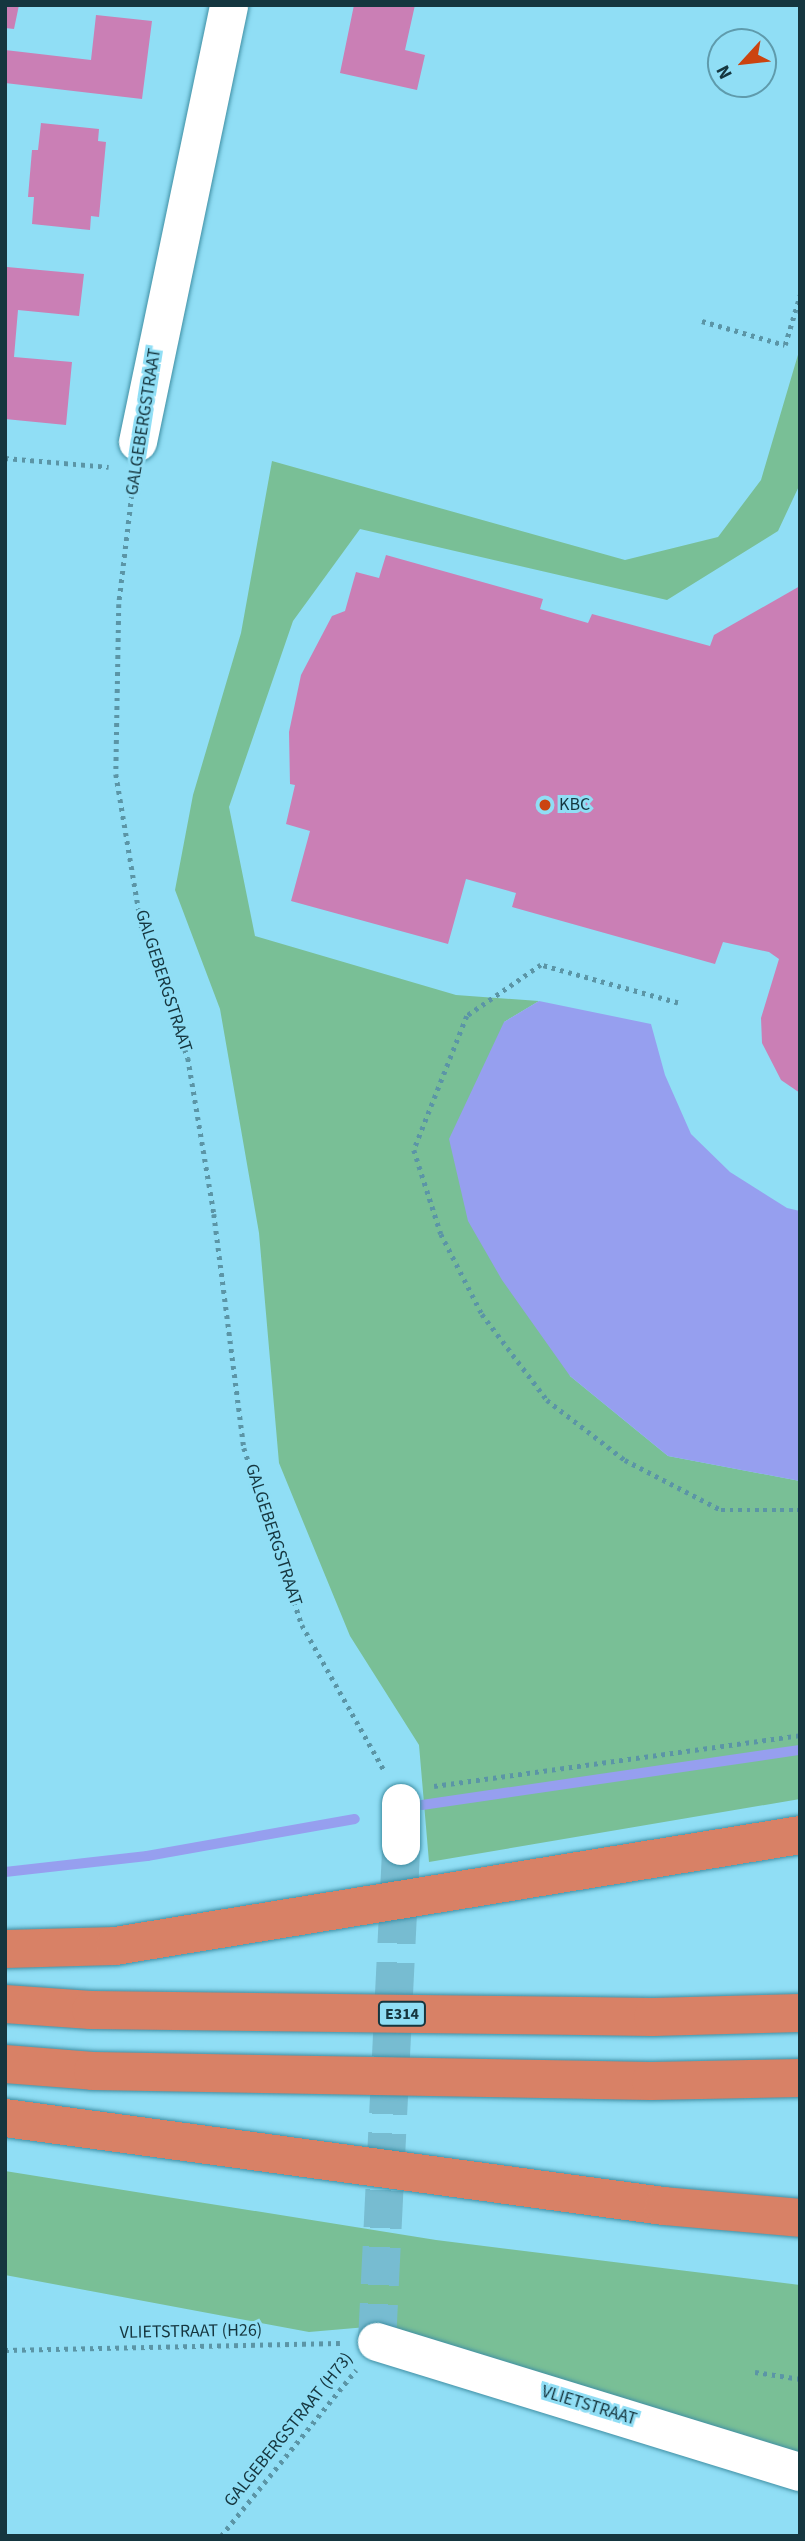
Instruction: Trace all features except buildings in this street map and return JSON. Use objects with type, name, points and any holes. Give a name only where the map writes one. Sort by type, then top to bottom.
[{"type":"highway","points":[[5,1949],[115,1946],[800,1835]]},
{"type":"highway","name":"E314","points":[[5,2004],[173,2011],[640,2017],[800,2013]]},
{"type":"highway","points":[[5,2064],[93,2071],[637,2081],[800,2078]]},
{"type":"highway","points":[[5,2118],[664,2206],[800,2218]]},
{"type":"street","name":"GALGEBERGSTRAAT","points":[[137,456],[229,5]]},
{"type":"street","points":[[401,1803],[401,1846]]},
{"type":"street","name":"VLIETSTRAAT","points":[[377,2342],[800,2472]]},
{"type":"path","points":[[702,321],[785,345],[800,295]]},
{"type":"path","points":[[5,458],[137,456]]},
{"type":"path","name":"GALGEBERGSTRAAT","points":[[137,456],[119,604],[116,774],[142,929],[188,1058],[214,1214],[244,1448],[302,1625],[401,1803]]},
{"type":"path","points":[[678,1003],[541,965],[467,1016],[414,1150],[441,1234],[482,1314],[547,1400],[625,1460],[721,1510],[800,1510]]},
{"type":"path","points":[[401,1803],[424,1788],[800,1735]]},
{"type":"path","name":"VLIETSTRAAT (H26)","points":[[5,2350],[377,2342]]},
{"type":"path","name":"GALGEBERGSTRAAT (H73)","points":[[221,2536],[289,2457],[377,2342]]},
{"type":"path","points":[[755,2372],[800,2379]]},
{"type":"green space","points":[[800,348],[800,484],[778,531],[667,600],[360,529],[293,621],[229,807],[255,936],[456,995],[539,1001],[504,1022],[570,1376],[668,1456],[800,1481],[800,1799],[429,1862],[419,1745],[350,1636],[279,1463],[259,1233],[220,1009],[175,890],[193,795],[241,633],[272,461],[625,560],[718,537],[761,480]]},
{"type":"green space","points":[[5,2171],[436,2240],[800,2285],[800,2454],[408,2340],[390,2325],[309,2332],[5,2275]]},
{"type":"water","points":[[539,1001],[651,1024],[665,1075],[691,1134],[730,1172],[787,1208],[800,1211],[800,1481],[668,1456],[570,1376],[502,1280],[468,1221],[449,1139],[504,1022]]},
{"type":"waterway","points":[[422,1805],[800,1750]]},
{"type":"waterway","points":[[5,1872],[147,1856],[355,1819]]},
{"type":"tunnel","points":[[377,2342],[401,1846]]},
{"type":"place","name":"KBC","points":[[545,805]]}]
